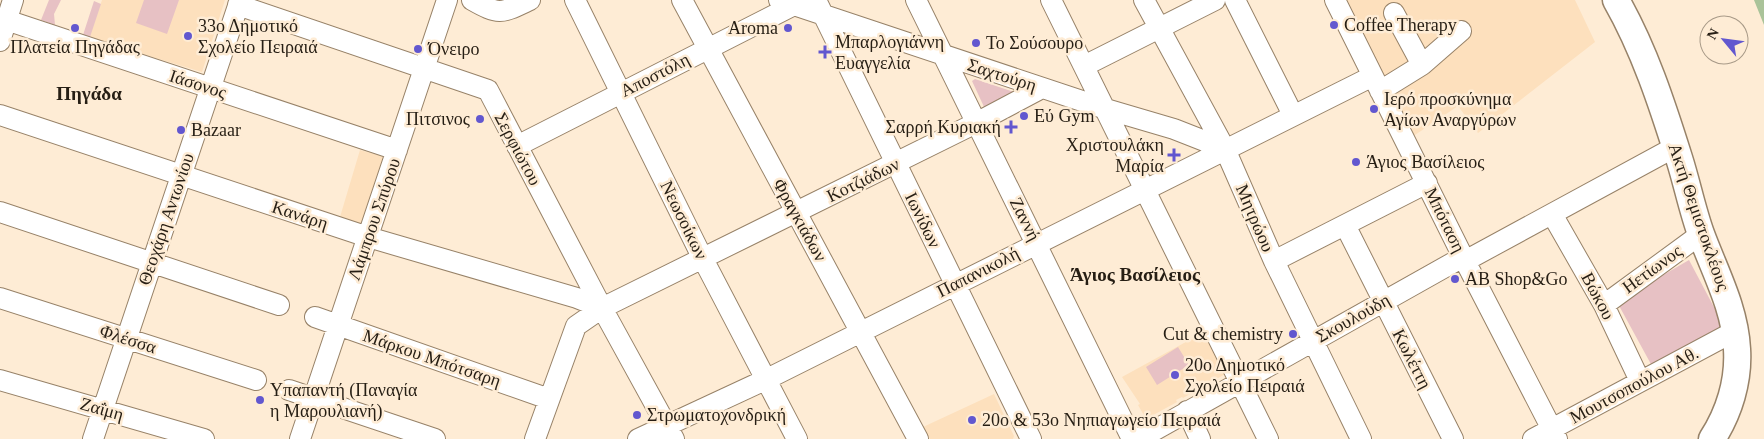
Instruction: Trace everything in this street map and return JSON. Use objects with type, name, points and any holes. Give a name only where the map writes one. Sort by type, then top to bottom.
[{"type":"main road","name":"Ακτή Θεμιστοκλέους","points":[[1616,0],[1635,33],[1675,147],[1701,234],[1728,302],[1735,331],[1738,351],[1734,390],[1724,420],[1712,439]]},
{"type":"street","points":[[0,41],[3,19],[13,0]]},
{"type":"street","name":"Λάμπρου Σπύρου","points":[[300,439],[447,0]]},
{"type":"street","points":[[472,0],[493,11],[504,12],[530,0]]},
{"type":"street","name":"Νεωσοίκων","points":[[575,0],[703,259],[797,439]]},
{"type":"street","name":"Φραγκιάδων","points":[[682,0],[918,439]]},
{"type":"street","name":"Ζαννή","points":[[916,0],[1132,439]]},
{"type":"street","points":[[1051,0],[1146,188],[1268,439]]},
{"type":"street","name":"Μητρώου","points":[[1144,0],[1158,29],[1225,149],[1274,261],[1361,439]]},
{"type":"street","points":[[1084,66],[1215,0]]},
{"type":"street","points":[[1235,0],[1293,116]]},
{"type":"street","name":"Μπόταση","points":[[1335,0],[1464,259],[1554,434]]},
{"type":"street","name":"Αποστόλη","points":[[517,146],[708,48],[786,2]]},
{"type":"street","name":"Σαχτούρη","points":[[786,2],[820,8],[942,55],[1106,109],[1174,129],[1225,149]]},
{"type":"street","name":"Σερφιώτου","points":[[239,3],[488,90],[602,308],[671,432]]},
{"type":"street","name":"Θεοχάρη Αντωνίου","points":[[92,439],[239,3]]},
{"type":"street","name":"Ιωνίδων","points":[[820,8],[1031,439]]},
{"type":"street","points":[[1394,13],[1422,64]]},
{"type":"street","name":"Ιάσονος","points":[[3,19],[397,150]]},
{"type":"street","name":"Παπανικολή","points":[[638,439],[671,432],[767,379],[1293,116],[1422,64],[1461,31]]},
{"type":"street","name":"Κοτζιάδων","points":[[534,439],[576,326],[602,308],[976,124],[1042,88]]},
{"type":"street","name":"Κανάρη","points":[[0,115],[368,237],[577,298],[602,308]]},
{"type":"street","name":"Σκουλούδη","points":[[1139,439],[1382,301],[1552,214],[1675,147]]},
{"type":"street","points":[[1274,261],[1427,183]]},
{"type":"street","points":[[0,212],[279,305]]},
{"type":"street","name":"Βώκου","points":[[1552,214],[1604,305],[1640,381]]},
{"type":"street","name":"Κωλέττη","points":[[1345,225],[1452,439]]},
{"type":"street","name":"Ηετίωνος","points":[[1604,305],[1701,234]]},
{"type":"street","name":"Φλέσσα","points":[[0,298],[256,380]]},
{"type":"street","name":"Μάρκου Μπότσαρη","points":[[315,317],[549,399]]},
{"type":"street","name":"Μουτσοπούλου Αθ.","points":[[1533,439],[1554,434],[1640,381],[1735,331]]},
{"type":"street","name":"Ζαΐμη","points":[[0,380],[204,439]]},
{"type":"street","points":[[289,390],[435,439]]},
{"type":"street","points":[[1187,411],[1200,439]]},
{"type":"shaded area","points":[[49,0],[61,0],[54,14],[55,25],[41,20]]},
{"type":"shaded area","points":[[102,0],[225,0],[202,72],[89,38]]},
{"type":"shaded area","points":[[144,0],[179,0],[167,34],[136,23]]},
{"type":"shaded area","points":[[1345,0],[1575,0],[1595,42],[1478,133],[1458,106],[1412,137]]},
{"type":"shaded area","points":[[1754,0],[1764,0],[1764,25]]},
{"type":"shaded area","points":[[94,1],[101,4],[90,37],[83,35]]},
{"type":"shaded area","points":[[975,79],[1014,92],[985,109],[972,81]]},
{"type":"shaded area","points":[[360,150],[385,157],[365,225],[340,217]]},
{"type":"shaded area","points":[[1689,260],[1724,326],[1652,366],[1617,302]]},
{"type":"shaded area","name":"20ο Δημοτικό Σχολείο Πειραιά","points":[[1204,332],[1227,373],[1183,398],[1176,400],[1177,402],[1146,419],[1138,405],[1140,404],[1122,377]]},
{"type":"shaded area","points":[[1178,347],[1189,365],[1157,385],[1146,367]]},
{"type":"shaded area","name":"20ο & 53ο Νηπιαγωγείο Πειραιά","points":[[994,394],[1014,436],[1013,439],[930,439],[923,427]]},
{"type":"place","name":"Coffee Therapy","points":[[1334,25]]},
{"type":"place","name":"Πλατεία Πηγάδας","points":[[75,28]]},
{"type":"place","name":"Aroma","points":[[788,28]]},
{"type":"place","name":"33ο Δημοτικό Σχολείο Πειραιά","points":[[188,36]]},
{"type":"place","name":"Το Σούσουρο","points":[[976,43]]},
{"type":"place","name":"Όνειρο","points":[[418,49]]},
{"type":"place","name":"Μπαρλογιάννη Ευαγγελία","points":[[825,52]]},
{"type":"place","name":"Ιερό προσκύνημα Αγίων Αναργύρων","points":[[1374,109]]},
{"type":"place","name":"Εύ Gym","points":[[1024,116]]},
{"type":"place","name":"Πιτσινος","points":[[480,119]]},
{"type":"place","name":"Σαρρή Κυριακή","points":[[1011,127]]},
{"type":"place","name":"Bazaar","points":[[181,130]]},
{"type":"place","name":"Χριστουλάκη Μαρία","points":[[1174,155]]},
{"type":"place","name":"Άγιος Βασίλειος","points":[[1356,162]]},
{"type":"place","name":"AB Shop&Go","points":[[1455,279]]},
{"type":"place","name":"Cut & chemistry","points":[[1293,334]]},
{"type":"place","name":"20ο Δημοτικό Σχολείο Πειραιά","points":[[1175,375]]},
{"type":"place","name":"Υπαπαντή (Παναγία η Μαρουλιανή)","points":[[260,400]]},
{"type":"place","name":"Στρωματοχονδρική","points":[[637,415]]},
{"type":"place","name":"20ο & 53ο Νηπιαγωγείο Πειραιά","points":[[972,420]]},
{"type":"district","name":"Πηγάδα","points":[[89,93]]},
{"type":"district","name":"Άγιος Βασίλειος","points":[[1135,274]]}]
